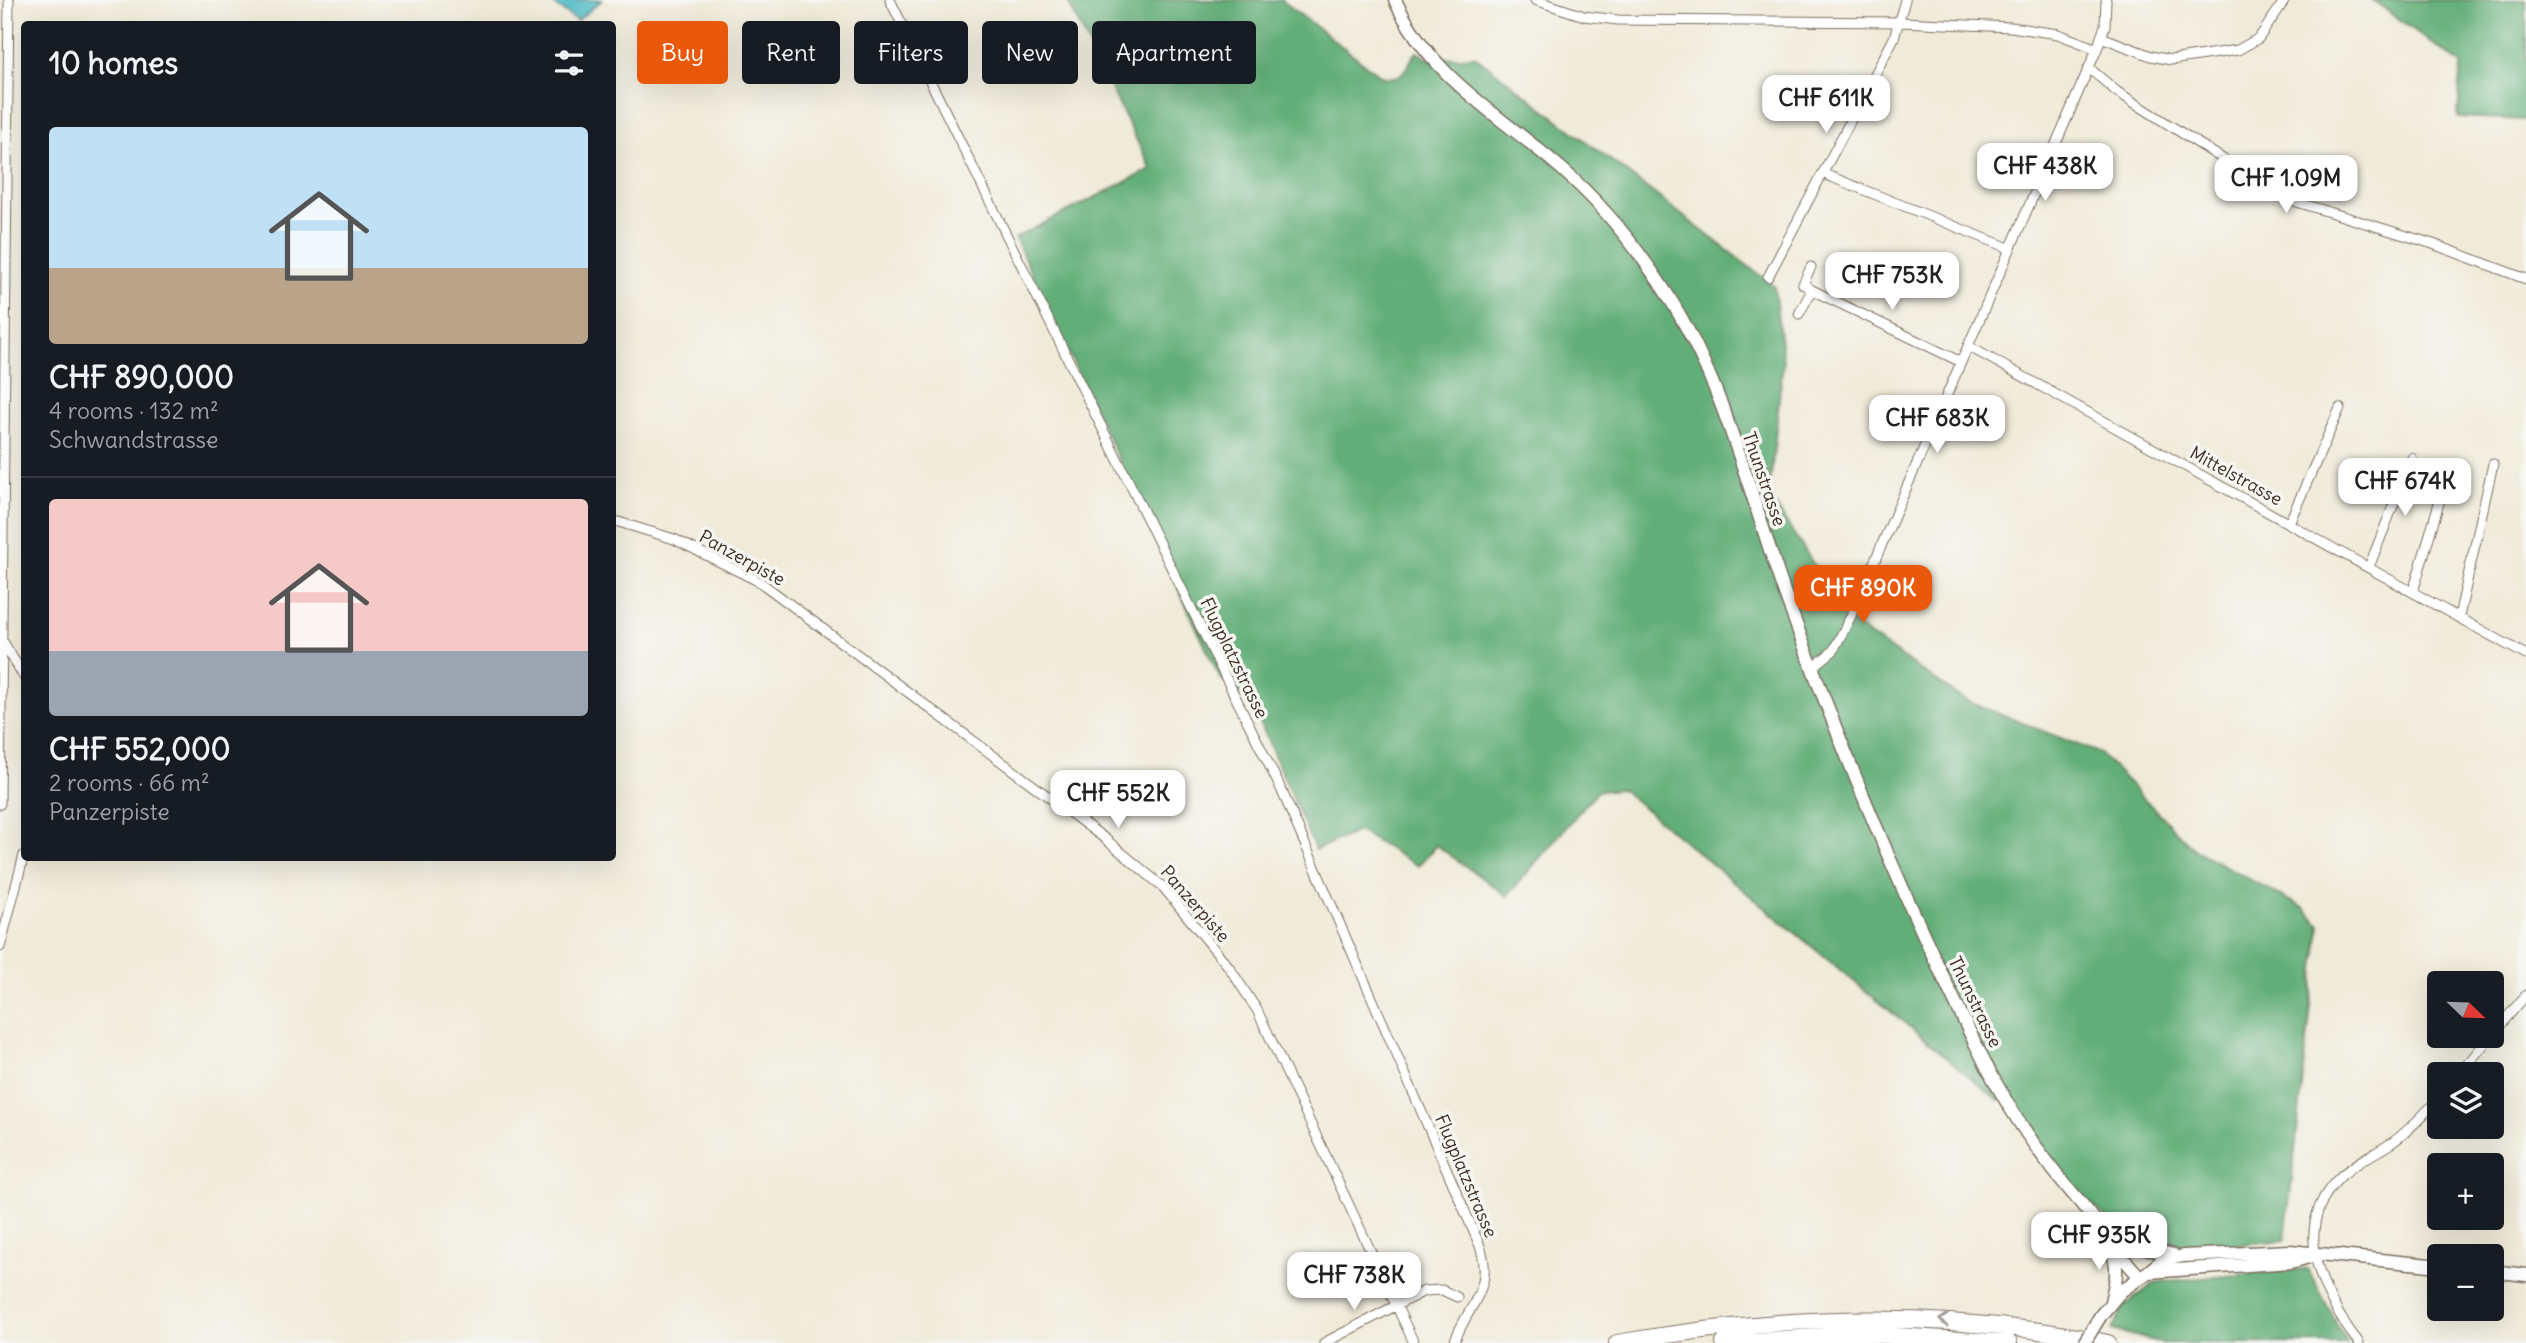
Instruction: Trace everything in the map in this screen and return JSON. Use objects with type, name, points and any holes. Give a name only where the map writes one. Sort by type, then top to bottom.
[{"type":"highway","points":[[1617,1343],[1750,1324],[1873,1318],[1993,1325],[2108,1343]]},
{"type":"highway","points":[[1724,1343],[1863,1334],[2009,1343]]},
{"type":"street","points":[[0,804],[9,0]]},
{"type":"street","name":"Flugplatzstrasse","points":[[890,0],[1281,789],[1480,1246],[1485,1266],[1484,1284],[1454,1343]]},
{"type":"street","name":"Thunstrasse","points":[[1395,0],[1418,43],[1434,63],[1569,175],[1622,232],[1668,297],[1698,351],[1716,394],[1812,668],[1883,846],[1979,1052],[2040,1153],[2098,1223],[2107,1240],[2116,1271],[2111,1302]]},
{"type":"street","points":[[1535,0],[1584,16],[1618,20],[1901,22],[2024,27],[2073,38],[2097,49]]},
{"type":"street","points":[[1768,277],[1901,22],[1905,0]]},
{"type":"street","points":[[1812,668],[1828,658],[1838,644],[2097,49],[2106,0]]},
{"type":"street","points":[[2101,37],[2161,60],[2228,52],[2259,38],[2286,0]]},
{"type":"street","points":[[2089,68],[2116,91],[2284,198],[2432,244],[2526,279]]},
{"type":"street","points":[[1829,176],[2009,248]]},
{"type":"street","points":[[1811,267],[1803,284],[1812,290],[1961,362]]},
{"type":"street","points":[[1799,314],[1812,290]]},
{"type":"street","name":"Mittelstrasse","points":[[1968,346],[2526,654]]},
{"type":"street","points":[[2289,523],[2340,408]]},
{"type":"street","points":[[2369,567],[2413,458]]},
{"type":"street","points":[[2459,617],[2493,464]]},
{"type":"street","points":[[2413,592],[2448,472]]},
{"type":"street","name":"Panzerpiste","points":[[616,521],[674,539],[760,582],[1104,838],[1163,887],[1229,967],[1257,1010],[1414,1343]]},
{"type":"street","points":[[2,639],[21,672]]},
{"type":"street","points":[[0,947],[22,861]]},
{"type":"street","points":[[2504,1021],[2526,995]]},
{"type":"street","points":[[2469,1062],[2481,1048]]},
{"type":"street","points":[[2359,1343],[2333,1305],[2314,1255],[2318,1215],[2330,1188],[2352,1167],[2411,1128],[2427,1111]]},
{"type":"street","name":"Thunstrasse","points":[[2098,1223],[2126,1242],[2152,1251],[2183,1256]]},
{"type":"street","name":"Thunstrasse","points":[[2107,1240],[2144,1274]]},
{"type":"street","points":[[2126,1242],[2144,1274]]},
{"type":"street","points":[[2084,1343],[2111,1302],[2161,1261],[2183,1256],[2290,1251],[2427,1265]]},
{"type":"street","points":[[2144,1274],[2291,1262],[2314,1255]]},
{"type":"street","points":[[2504,1272],[2526,1275]]},
{"type":"street","points":[[1324,1343],[1424,1291],[1442,1290],[1457,1297]]},
{"type":"green space","points":[[1067,0],[1281,0],[1381,76],[1400,75],[1417,52],[1429,59],[1475,56],[1774,286],[1783,361],[1769,496],[1852,623],[1964,700],[2099,753],[2195,850],[2303,908],[2320,925],[2285,1240],[2162,1250],[2142,1243],[2120,1229],[2097,1210],[2055,1162],[2037,1138],[2013,1095],[1998,1100],[1621,789],[1597,791],[1507,896],[1436,845],[1418,866],[1358,831],[1315,850],[1253,706],[1220,678],[1015,238],[1151,169],[1109,84],[1256,84],[1256,21],[1092,21],[1092,50]]},
{"type":"green space","points":[[2372,0],[2526,0],[2526,120],[2458,117],[2461,64]]},
{"type":"green space","points":[[2308,1269],[2347,1343],[2162,1343],[2112,1330],[2124,1306],[2156,1282]]},
{"type":"water","points":[[552,0],[602,0],[577,21],[553,4]]}]
